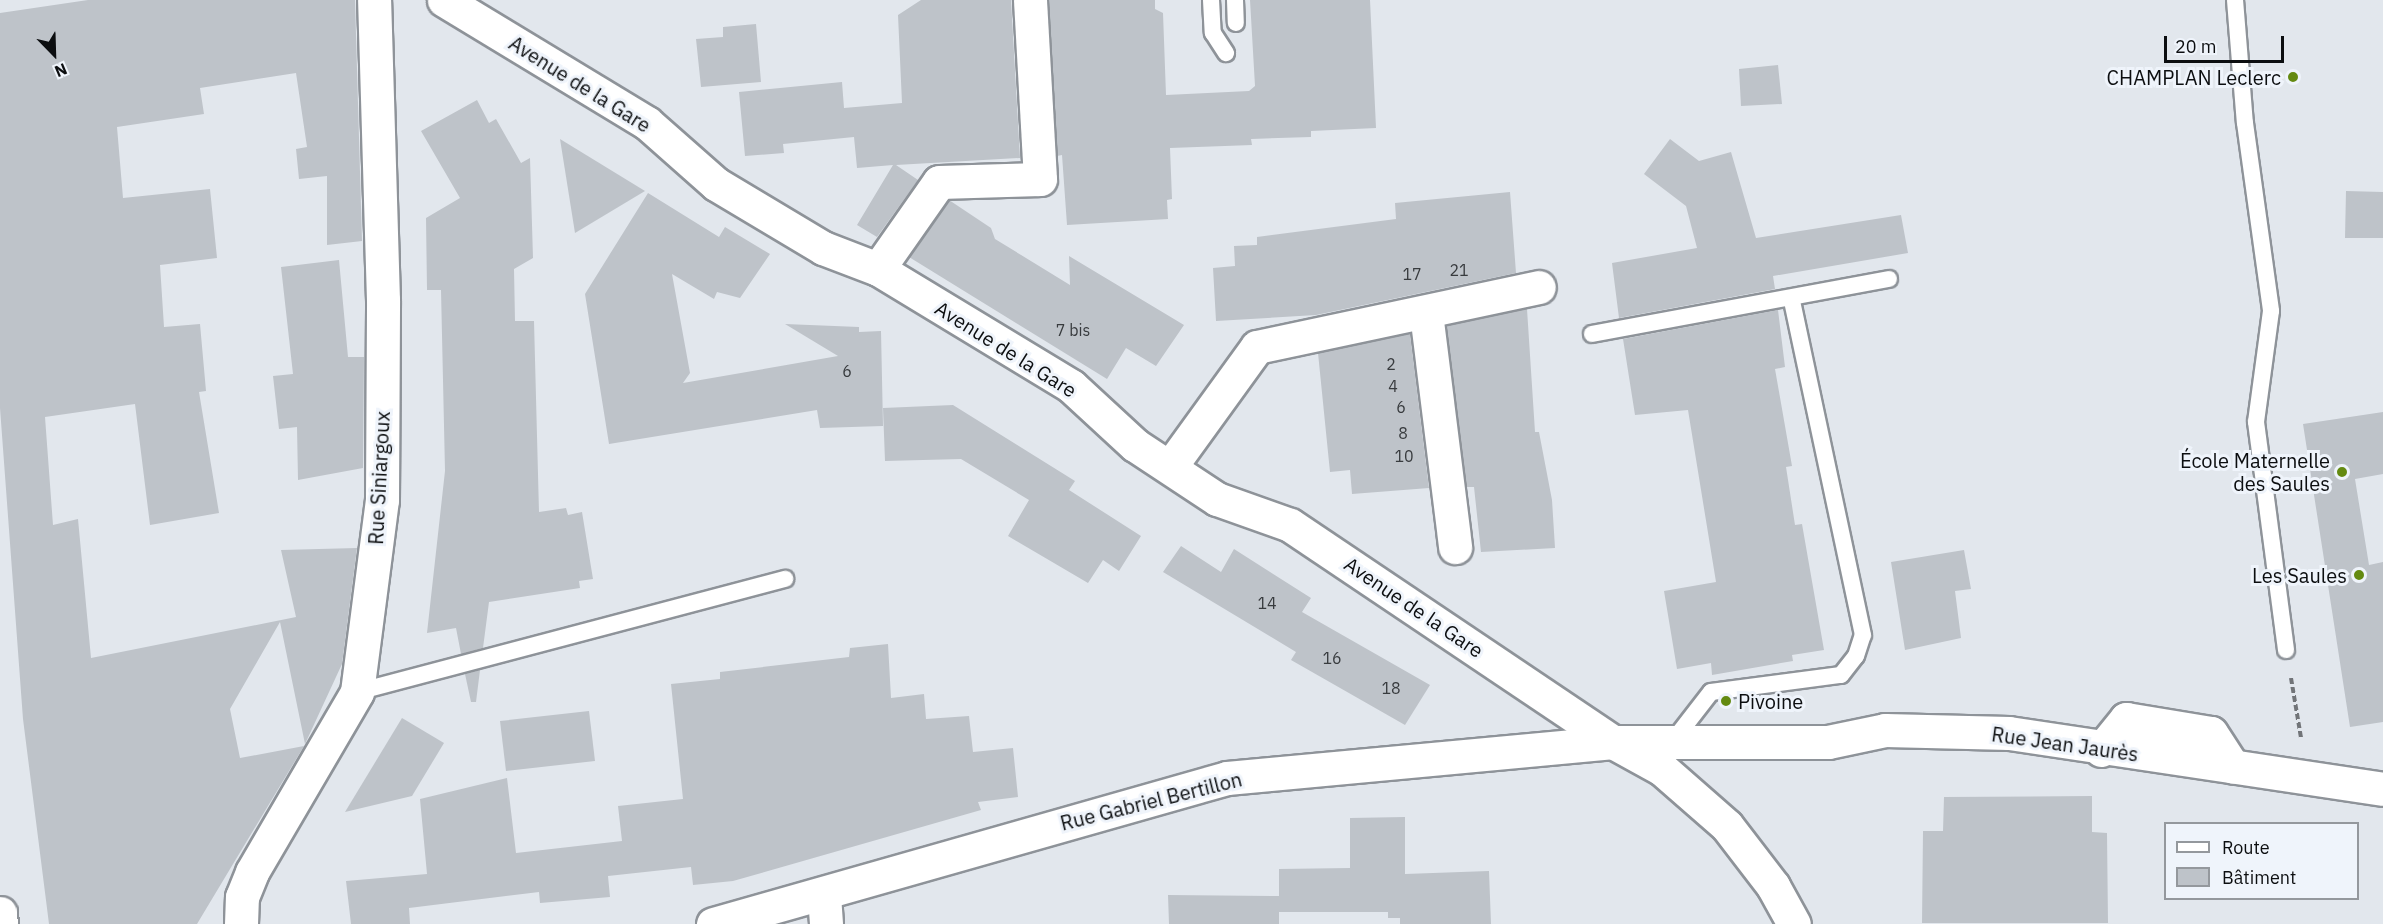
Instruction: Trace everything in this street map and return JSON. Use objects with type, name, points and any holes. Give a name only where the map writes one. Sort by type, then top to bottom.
[{"type":"street","name":"Rue Siniargoux","points":[[241,924],[242,897],[252,872],[357,692],[382,500],[383,300],[374,0]]},
{"type":"street","name":"Avenue de la Gare","points":[[444,0],[647,123],[716,184],[823,248],[878,269],[1071,386],[1135,445],[1217,499],[1290,525],[1613,742],[1662,769],[1701,799],[1773,886],[1794,924]]},
{"type":"street","points":[[878,269],[939,182],[1040,179],[1030,0]]},
{"type":"street","points":[[1170,467],[1257,347],[1426,313],[1539,287]]},
{"type":"street","points":[[1426,313],[1455,547]]},
{"type":"street","name":"Rue Jean Jaurès","points":[[1673,741],[1828,742],[1896,731],[2009,733],[2101,750],[2307,776],[2383,789]]},
{"type":"street","name":"Rue Gabriel Bertillon","points":[[713,924],[825,909],[1227,778],[1613,742],[1673,741]]},
{"type":"street","points":[[0,913],[1,924]]},
{"type":"lane","points":[[1211,0],[1213,33],[1226,53]]},
{"type":"lane","points":[[1235,0],[1236,23]]},
{"type":"lane","points":[[2235,0],[2245,123],[2271,311],[2256,422],[2286,650]]},
{"type":"lane","points":[[1592,334],[1792,300],[1889,279]]},
{"type":"lane","points":[[1673,741],[1711,692],[1841,675],[1856,657],[1863,634],[1792,300]]},
{"type":"lane","points":[[357,692],[785,579]]},
{"type":"path","points":[[2286,650],[2307,776]]},
{"type":"building","points":[[88,0],[355,0],[362,241],[327,245],[327,176],[299,179],[296,149],[307,147],[296,73],[200,88],[204,114],[117,127],[123,198],[210,189],[217,258],[160,265],[164,327],[200,324],[206,391],[199,392],[219,513],[150,525],[135,404],[45,417],[53,525],[78,519],[91,658],[296,617],[281,550],[357,548],[342,664],[305,744],[280,622],[230,709],[240,758],[304,746],[197,924],[49,924],[23,719],[0,408],[0,13]]},
{"type":"building","points":[[921,0],[1011,0],[1020,158],[896,165],[918,180],[877,237],[857,225],[893,165],[857,168],[854,137],[783,144],[784,153],[745,156],[739,92],[842,82],[844,108],[902,103],[898,15]]},
{"type":"building","points":[[1049,0],[1155,0],[1155,9],[1163,13],[1166,95],[1249,91],[1255,86],[1250,0],[1370,0],[1376,128],[1311,131],[1311,137],[1251,139],[1252,145],[1170,148],[1172,199],[1167,200],[1168,219],[1067,225],[1062,155],[1057,156]]},
{"type":"building","points":[[756,24],[761,82],[701,87],[696,39],[723,37],[723,27]]},
{"type":"building","points":[[1778,65],[1782,104],[1741,106],[1739,69]]},
{"type":"building","points":[[477,100],[489,123],[496,119],[521,163],[530,158],[533,258],[514,269],[515,321],[534,321],[539,512],[566,508],[568,515],[582,512],[593,579],[579,581],[580,588],[489,602],[483,648],[461,654],[456,628],[427,633],[445,471],[441,290],[427,290],[426,218],[460,198],[421,131]]},
{"type":"building","points":[[560,139],[645,191],[575,233]]},
{"type":"building","points":[[1670,139],[1699,161],[1731,152],[1756,238],[1901,215],[1908,253],[1773,276],[1775,289],[1619,318],[1612,263],[1697,248],[1686,206],[1644,174]]},
{"type":"building","points":[[2346,191],[2383,192],[2383,238],[2345,238]]},
{"type":"building","points":[[1510,192],[1516,273],[1316,315],[1216,321],[1213,268],[1235,266],[1234,246],[1257,245],[1257,237],[1396,219],[1395,203]]},
{"type":"building","points":[[648,193],[719,237],[725,227],[770,254],[740,298],[717,292],[714,299],[672,274],[690,373],[683,383],[838,356],[785,324],[859,327],[859,332],[881,331],[883,426],[820,428],[817,410],[609,444],[585,294]]},
{"type":"building","points":[[949,200],[991,228],[995,239],[1070,285],[1069,256],[1184,325],[1156,366],[1126,348],[1107,379],[909,257]]},
{"type":"building","points":[[339,260],[348,357],[364,357],[363,468],[298,480],[297,427],[279,429],[273,376],[293,374],[281,267]]},
{"type":"building","points":[[1527,309],[1535,432],[1539,432],[1552,500],[1555,548],[1481,552],[1474,487],[1466,487],[1446,326]]},
{"type":"building","points":[[1778,310],[1785,367],[1775,369],[1792,466],[1786,467],[1795,525],[1802,524],[1824,650],[1792,655],[1793,661],[1712,675],[1711,663],[1677,669],[1664,591],[1716,582],[1688,410],[1635,415],[1623,339]]},
{"type":"building","points":[[1410,334],[1429,488],[1352,494],[1350,470],[1330,472],[1318,353]]},
{"type":"building","points":[[953,405],[1075,481],[1069,490],[1141,536],[1119,571],[1103,560],[1088,583],[1008,536],[1029,500],[961,459],[885,461],[883,408]]},
{"type":"building","points":[[2383,412],[2383,474],[2355,479],[2369,565],[2383,562],[2383,722],[2350,727],[2303,424]]},
{"type":"building","points":[[1181,546],[1221,572],[1234,549],[1311,598],[1302,612],[1430,685],[1405,725],[1291,660],[1296,652],[1163,572]]},
{"type":"building","points":[[1964,550],[1971,589],[1955,591],[1961,638],[1905,650],[1891,562]]},
{"type":"building","points":[[888,644],[891,698],[924,694],[926,719],[969,716],[973,752],[1013,748],[1018,797],[978,802],[981,810],[733,881],[693,885],[691,867],[608,876],[610,897],[540,903],[539,892],[409,908],[410,924],[351,924],[346,881],[427,874],[420,799],[507,778],[516,853],[622,841],[618,806],[683,799],[671,684],[720,679],[720,672],[849,657],[850,648]]},
{"type":"building","points":[[480,670],[476,702],[471,702],[465,674]]},
{"type":"building","points":[[589,711],[595,761],[506,771],[500,721]]},
{"type":"building","points":[[402,718],[444,743],[412,796],[345,812]]},
{"type":"building","points":[[2092,796],[2092,832],[2107,833],[2108,923],[1922,923],[1923,831],[1943,831],[1944,797]]},
{"type":"building","points":[[1405,817],[1405,874],[1489,871],[1491,924],[1400,924],[1400,918],[1388,918],[1388,912],[1279,912],[1279,924],[1169,924],[1168,895],[1279,896],[1279,869],[1350,868],[1350,818]]},
{"type":"place","name":"CHAMPLAN Leclerc","points":[[2293,77]]},
{"type":"place","name":"École Maternelle des Saules","points":[[2342,472]]},
{"type":"place","name":"Les Saules","points":[[2359,575]]},
{"type":"place","name":"Pivoine","points":[[1726,701]]}]
